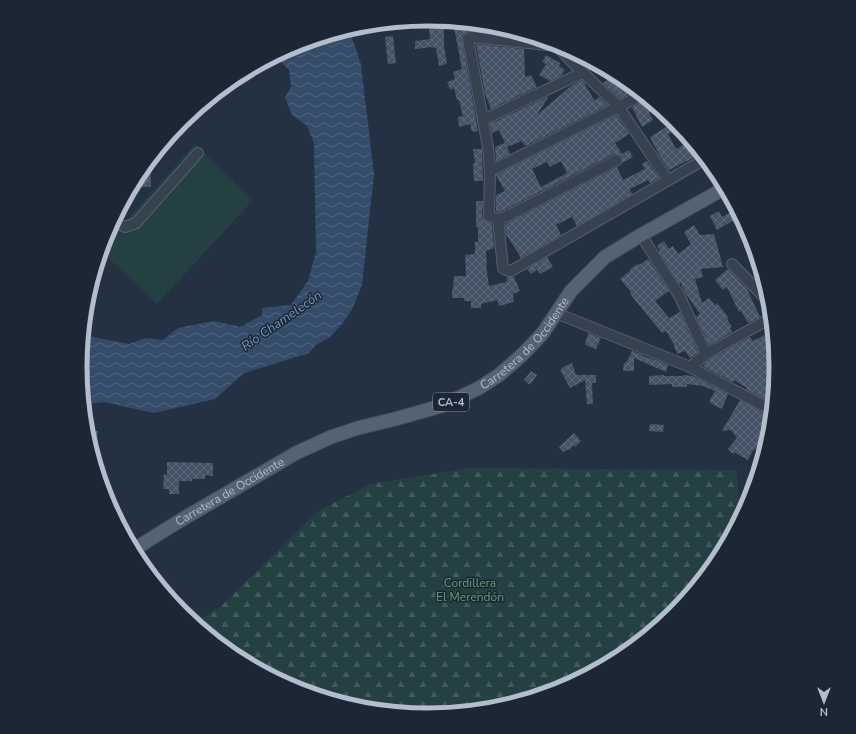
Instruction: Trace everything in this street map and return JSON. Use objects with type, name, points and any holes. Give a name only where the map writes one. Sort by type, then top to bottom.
[{"type":"main road","name":"Carretera de Occidente","points":[[139,547],[304,450],[332,437],[358,428],[441,406],[479,388],[499,375],[521,356],[543,333],[571,291],[605,258],[641,235],[720,191]]},
{"type":"street","points":[[535,43],[471,37],[468,39],[488,147],[490,171],[489,216],[498,219],[507,216],[617,160]]},
{"type":"street","points":[[565,55],[618,106],[668,180]]},
{"type":"street","points":[[573,63],[577,60]]},
{"type":"street","points":[[483,120],[584,72]]},
{"type":"street","points":[[490,171],[637,97]]},
{"type":"street","points":[[118,224],[125,227],[136,223],[198,153]]},
{"type":"street","points":[[498,219],[503,268],[510,271],[668,180],[699,159]]},
{"type":"street","points":[[641,235],[680,297],[706,354]]},
{"type":"street","points":[[732,264],[760,293]]},
{"type":"street","points":[[556,313],[690,367],[766,407]]},
{"type":"street","points":[[690,367],[706,354],[766,321]]},
{"type":"green space","points":[[195,144],[253,200],[157,304],[106,255],[115,233]]},
{"type":"green space","name":"Cordillera El Merendón","points":[[470,468],[737,470],[739,506],[723,538],[699,575],[653,623],[636,638],[617,651],[579,673],[538,690],[516,696],[473,705],[428,708],[406,707],[361,701],[318,690],[298,682],[277,673],[239,651],[220,638],[199,620],[219,608],[317,512],[369,484]]},
{"type":"water","name":"Río Chamelecón","points":[[351,35],[361,64],[374,174],[362,285],[352,310],[330,337],[316,345],[309,353],[244,373],[215,399],[154,413],[104,402],[89,403],[87,367],[89,336],[129,344],[146,338],[163,340],[178,328],[214,321],[240,327],[262,315],[262,308],[291,305],[308,281],[316,252],[314,143],[307,126],[292,115],[285,97],[291,87],[289,70],[281,62],[273,64],[318,44]]},
{"type":"building","points":[[429,26],[444,27],[444,45],[447,64],[439,66],[436,48],[415,49],[415,41],[430,39]]},
{"type":"building","points":[[454,27],[497,33],[472,31],[467,32],[462,36],[478,131],[472,132],[470,124],[459,127],[458,117],[463,116],[459,100],[457,100],[454,88],[450,90],[447,82],[455,79],[453,72],[462,69]]},
{"type":"building","points":[[393,36],[396,63],[388,64],[385,37]]},
{"type":"building","points":[[476,44],[524,49],[525,77],[531,75],[537,87],[491,109],[485,94]]},
{"type":"building","points":[[546,55],[560,63],[559,66],[565,70],[561,76],[550,81],[539,75],[546,64],[542,62]]},
{"type":"building","points":[[610,79],[631,93],[620,99],[603,83]]},
{"type":"building","points":[[582,80],[586,84],[585,85],[595,101],[599,97],[608,105],[525,146],[522,141],[507,147],[510,154],[496,161],[495,147],[505,143],[499,130],[492,133],[490,124],[549,96],[537,115],[571,86]]},
{"type":"building","points":[[642,102],[652,110],[649,112],[653,120],[642,127],[632,107]]},
{"type":"building","points":[[616,115],[629,134],[615,143],[622,154],[629,150],[633,157],[622,163],[623,160],[621,155],[614,154],[498,212],[496,211],[496,195],[505,191],[496,175]],"holes":[[[561,161],[567,173],[541,187],[532,169],[547,162],[550,167]]]},
{"type":"building","points":[[668,125],[674,131],[668,134],[676,149],[685,144],[689,151],[691,150],[697,156],[669,170],[650,137]]},
{"type":"building","points":[[473,149],[482,149],[483,181],[474,181],[473,163],[475,163]]},
{"type":"building","points":[[647,161],[659,178],[650,183],[648,180],[630,189],[632,194],[577,226],[572,217],[556,225],[561,235],[521,258],[506,234],[505,224],[617,167],[623,180],[645,169],[642,164]]},
{"type":"building","points":[[150,169],[151,187],[138,187]]},
{"type":"building","points":[[476,201],[483,201],[483,219],[492,224],[494,248],[486,251],[489,286],[507,282],[507,277],[514,277],[520,291],[513,294],[514,302],[499,306],[497,300],[481,304],[481,308],[471,308],[471,301],[464,301],[464,298],[452,298],[454,276],[466,276],[465,255],[475,253],[475,242],[478,242],[478,227],[476,227]]},
{"type":"building","points":[[719,211],[722,217],[731,212],[736,220],[717,230],[710,216]]},
{"type":"building","points":[[694,225],[700,235],[714,234],[723,267],[701,269],[703,277],[695,279],[702,303],[709,298],[715,305],[717,303],[729,318],[727,319],[732,327],[730,328],[732,332],[709,345],[696,317],[700,314],[686,294],[681,283],[679,284],[659,252],[660,251],[657,246],[664,241],[669,249],[673,246],[678,254],[691,244],[684,232]]},
{"type":"building","points":[[744,240],[747,248],[744,248]]},
{"type":"building","points":[[547,257],[553,267],[540,274],[537,270],[531,274],[527,269]]},
{"type":"building","points":[[648,259],[669,291],[655,301],[669,318],[680,312],[698,352],[690,358],[685,351],[677,354],[666,331],[662,333],[634,299],[630,293],[631,292],[620,279],[631,270],[630,269]]},
{"type":"building","points":[[728,269],[747,289],[760,317],[748,323],[741,311],[739,312],[727,287],[723,290],[715,280]]},
{"type":"building","points":[[588,333],[601,338],[596,349],[585,345]]},
{"type":"building","points":[[767,334],[769,367],[767,400],[746,389],[747,388],[734,380],[733,382],[704,367],[703,365],[710,359],[750,337],[753,341]]},
{"type":"building","points":[[632,351],[668,365],[666,372],[634,358],[634,371],[623,371],[624,363],[626,363]]},
{"type":"building","points":[[572,363],[576,375],[596,375],[596,383],[592,383],[593,404],[587,404],[585,380],[570,388],[560,370],[562,369],[561,368]]},
{"type":"building","points":[[531,371],[537,375],[530,385],[524,380]]},
{"type":"building","points":[[649,376],[693,376],[728,394],[722,409],[710,403],[715,391],[703,386],[687,384],[687,387],[672,387],[672,384],[649,385]]},
{"type":"building","points":[[740,400],[766,413],[760,444],[756,450],[754,449],[748,460],[734,452],[733,454],[728,449],[737,438],[731,430],[722,431]]},
{"type":"building","points":[[650,424],[664,425],[663,432],[649,431]]},
{"type":"building","points":[[93,430],[98,431],[96,443]]},
{"type":"building","points":[[574,433],[581,441],[575,447],[574,445],[569,450],[563,452],[559,447]]},
{"type":"building","points":[[167,462],[213,463],[213,476],[205,475],[205,479],[179,481],[179,494],[169,494],[169,489],[163,489],[164,474],[167,475]]}]
